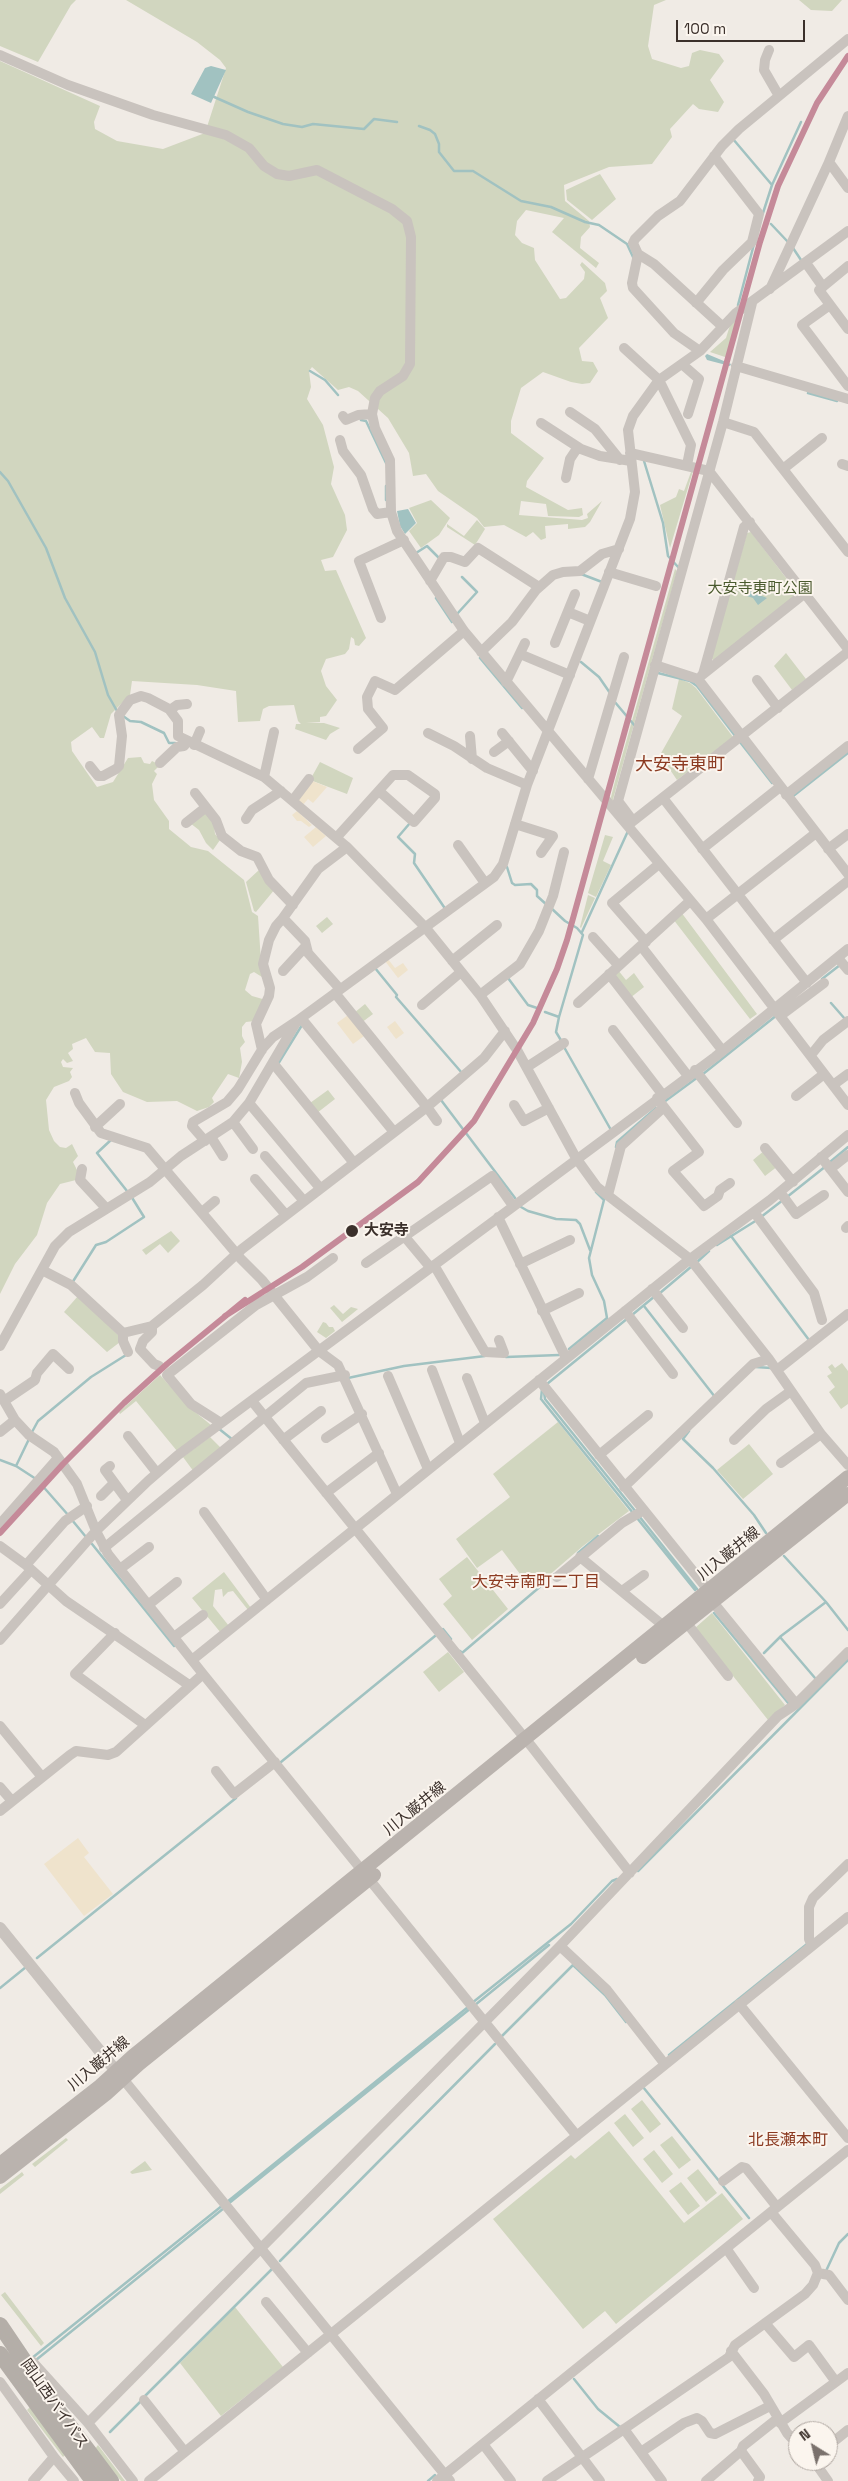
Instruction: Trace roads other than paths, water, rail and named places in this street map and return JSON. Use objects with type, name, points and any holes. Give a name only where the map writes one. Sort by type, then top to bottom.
[{"type":"highway","name":"岡山西バイパス","points":[[0,2325],[12,2341],[13,2357],[32,2376],[111,2481]]},
{"type":"highway","name":"岡山西バイパス","points":[[32,2376],[93,2481]]},
{"type":"main road","name":"川入巌井線","points":[[0,2177],[120,2075],[367,1875],[529,1744],[686,1622],[711,1596],[848,1478]]},
{"type":"main road","name":"川入巌井線","points":[[529,1744],[665,1627],[711,1596],[848,1494]]},
{"type":"main road","name":"川入巌井線","points":[[0,2164],[120,2075]]},
{"type":"street","points":[[723,327],[654,264],[638,254],[633,244],[635,239],[653,221],[680,200],[714,156],[739,129],[835,52],[848,39]]},
{"type":"street","points":[[769,50],[764,70],[780,96]]},
{"type":"street","points":[[0,55],[68,85],[152,115],[226,135],[250,148],[264,166],[277,174],[289,176],[317,170],[401,215],[410,229],[411,358],[410,364],[403,376],[387,386],[375,398],[372,414],[375,428],[390,460],[391,512],[397,531],[462,632],[588,779],[630,823]]},
{"type":"street","points":[[770,290],[848,116]]},
{"type":"street","points":[[696,303],[723,270],[752,242],[759,214],[714,156]]},
{"type":"street","points":[[828,162],[848,188]]},
{"type":"street","points":[[223,1156],[211,1140],[192,1126],[193,1122],[227,1102],[273,1037],[302,1020],[485,883],[494,876],[503,864],[527,785],[630,519],[635,492],[628,430],[630,422],[659,380],[700,352],[736,313],[770,290],[848,231]]},
{"type":"street","points":[[638,254],[632,283],[633,288],[674,334],[700,352]]},
{"type":"street","points":[[806,263],[823,287]]},
{"type":"street","points":[[848,266],[819,290],[848,329]]},
{"type":"street","points":[[752,302],[723,422],[658,666],[618,801],[658,865],[706,919],[848,1106]]},
{"type":"street","points":[[830,305],[802,326],[848,386]]},
{"type":"street","points":[[624,348],[659,380],[691,445],[687,466]]},
{"type":"street","points":[[683,364],[699,379],[688,414]]},
{"type":"street","points":[[736,366],[848,399]]},
{"type":"street","points":[[570,412],[595,429],[620,460]]},
{"type":"street","points":[[343,416],[346,420],[358,415],[372,414]]},
{"type":"street","points":[[723,422],[754,432],[848,552]]},
{"type":"street","points":[[541,423],[578,447],[600,456],[620,460],[631,457],[709,470],[848,651],[630,823]]},
{"type":"street","points":[[783,469],[822,438]]},
{"type":"street","points":[[340,440],[343,451],[360,476],[373,509],[377,514],[391,512]]},
{"type":"street","points":[[566,478],[570,459],[578,447]]},
{"type":"street","points":[[701,676],[744,527],[750,522]]},
{"type":"street","points":[[381,618],[359,561],[404,540]]},
{"type":"street","points":[[430,581],[444,557],[451,556],[464,562],[478,548],[506,568],[539,587]]},
{"type":"street","points":[[481,652],[512,622],[539,587],[558,573],[580,570],[602,554],[619,549]]},
{"type":"street","points":[[609,572],[656,586]]},
{"type":"street","points":[[701,676],[805,593]]},
{"type":"street","points":[[555,644],[575,594]]},
{"type":"street","points":[[568,612],[590,621]]},
{"type":"street","points":[[358,749],[383,728],[368,709],[367,697],[375,681],[395,690],[462,632]]},
{"type":"street","points":[[506,682],[526,643]]},
{"type":"street","points":[[520,654],[570,675]]},
{"type":"street","points":[[588,779],[624,657]]},
{"type":"street","points":[[658,666],[701,676],[739,738],[814,835],[828,849],[847,879],[773,940]]},
{"type":"street","points":[[757,680],[778,708]]},
{"type":"street","points":[[90,766],[98,776],[112,772],[119,766],[122,736],[120,714],[130,700],[141,696],[164,705],[170,710],[178,721],[178,736],[187,744],[264,778],[337,838],[344,849],[423,929],[480,995],[503,1033],[527,1067],[546,1109],[576,1158],[605,1193],[693,1263],[774,1366],[821,1434],[848,1465]]},
{"type":"street","points":[[170,710],[177,705],[187,704]]},
{"type":"street","points":[[160,763],[177,747],[187,744],[200,731]]},
{"type":"street","points":[[264,778],[274,732]]},
{"type":"street","points":[[428,733],[487,768],[527,785]]},
{"type":"street","points":[[470,736],[472,759]]},
{"type":"street","points":[[494,752],[506,738],[533,771]]},
{"type":"street","points":[[702,848],[783,794],[848,746]]},
{"type":"street","points":[[337,838],[393,775],[408,775],[435,794],[435,798],[414,822],[379,792]]},
{"type":"street","points":[[293,800],[309,780]]},
{"type":"street","points":[[246,819],[252,810],[279,792]]},
{"type":"street","points":[[195,793],[216,820],[222,836],[241,851],[257,857],[269,880],[293,905]]},
{"type":"street","points":[[663,798],[807,983]]},
{"type":"street","points":[[186,823],[205,808]]},
{"type":"street","points":[[515,824],[553,836],[541,853]]},
{"type":"street","points":[[828,849],[848,834]]},
{"type":"street","points":[[706,919],[814,835]]},
{"type":"street","points":[[458,845],[485,883]]},
{"type":"street","points":[[262,1050],[256,1024],[269,996],[270,988],[263,964],[269,940],[276,926],[284,918],[318,869],[344,849]]},
{"type":"street","points":[[480,995],[520,964],[539,931],[549,906],[564,852]]},
{"type":"street","points":[[658,865],[612,903],[722,1050]]},
{"type":"street","points":[[578,1002],[689,902]]},
{"type":"street","points":[[284,918],[304,941],[308,953],[437,1121]]},
{"type":"street","points":[[452,961],[498,925]]},
{"type":"street","points":[[593,937],[618,966]]},
{"type":"street","points":[[283,971],[306,946]]},
{"type":"street","points":[[778,1012],[807,983],[843,963],[848,949]]},
{"type":"street","points":[[422,1005],[460,973]]},
{"type":"street","points":[[608,974],[737,1124]]},
{"type":"street","points":[[0,1640],[96,1531],[157,1473],[218,1425],[612,1131],[661,1101],[696,1075],[722,1050],[824,983]]},
{"type":"street","points":[[0,1346],[55,1246],[69,1232],[150,1182],[181,1156],[211,1140],[234,1124],[251,1105],[302,1020]]},
{"type":"street","points":[[302,1020],[394,1132]]},
{"type":"street","points":[[811,1055],[823,1040],[848,1021]]},
{"type":"street","points":[[613,1030],[661,1101],[699,1152],[674,1171],[704,1206],[718,1196],[720,1190],[730,1183]]},
{"type":"street","points":[[123,1333],[152,1326],[203,1285],[237,1254],[320,1188],[426,1109],[484,1058],[503,1033]]},
{"type":"street","points":[[527,1067],[563,1044]]},
{"type":"street","points":[[275,1066],[354,1163]]},
{"type":"street","points":[[796,1096],[824,1074]]},
{"type":"street","points":[[833,1086],[848,1074]]},
{"type":"street","points":[[75,1093],[79,1104],[95,1127],[107,1136],[119,1138],[147,1148],[319,1351],[333,1359],[362,1414],[397,1494]]},
{"type":"street","points":[[605,1193],[621,1146],[661,1101]]},
{"type":"street","points":[[95,1127],[120,1104]]},
{"type":"street","points":[[251,1105],[320,1188]]},
{"type":"street","points":[[514,1105],[524,1121],[546,1109]]},
{"type":"street","points":[[234,1124],[253,1149]]},
{"type":"street","points":[[826,1164],[848,1135]]},
{"type":"street","points":[[765,1148],[793,1182]]},
{"type":"street","points":[[192,1660],[485,1423],[543,1385],[566,1358],[628,1315],[693,1263],[783,1197],[793,1182],[826,1164],[848,1155]]},
{"type":"street","points":[[265,1156],[304,1201]]},
{"type":"street","points":[[826,1164],[848,1192]]},
{"type":"street","points":[[82,1169],[80,1180],[97,1201],[106,1208]]},
{"type":"street","points":[[366,1263],[492,1176],[512,1206]]},
{"type":"street","points":[[255,1179],[286,1215]]},
{"type":"street","points":[[783,1197],[796,1214],[824,1194]]},
{"type":"street","points":[[202,1212],[216,1201]]},
{"type":"street","points":[[757,1216],[814,1292],[822,1320]]},
{"type":"street","points":[[498,1217],[566,1358]]},
{"type":"street","points":[[405,1237],[432,1266],[485,1352],[504,1353],[499,1340]]},
{"type":"street","points":[[520,1264],[570,1240]]},
{"type":"street","points":[[218,1425],[191,1404],[167,1375],[256,1305],[307,1277],[333,1258]]},
{"type":"street","points":[[42,1270],[71,1286],[123,1333]]},
{"type":"street","points":[[542,1311],[579,1293]]},
{"type":"street","points":[[655,1293],[683,1328]]},
{"type":"street","points":[[624,1486],[752,1364],[774,1366],[848,1314]]},
{"type":"street","points":[[628,1315],[673,1374]]},
{"type":"street","points":[[152,1326],[152,1332],[143,1341],[140,1348],[154,1364],[159,1366]]},
{"type":"street","points":[[123,1333],[122,1341],[128,1352]]},
{"type":"street","points":[[69,1369],[53,1354],[37,1373],[35,1380],[2,1398],[15,1420],[29,1435],[54,1452],[77,1484],[104,1548],[120,1569],[272,1764],[367,1875],[577,2136]]},
{"type":"street","points":[[432,1370],[460,1443]]},
{"type":"street","points":[[388,1376],[428,1469]]},
{"type":"street","points":[[104,1548],[306,1383],[344,1377]]},
{"type":"street","points":[[467,1378],[485,1423]]},
{"type":"street","points":[[543,1385],[624,1486],[639,1514],[711,1596],[793,1706]]},
{"type":"street","points":[[734,1440],[766,1409],[791,1391]]},
{"type":"street","points":[[252,1401],[529,1744],[630,1873]]},
{"type":"street","points":[[283,1440],[320,1411]]},
{"type":"street","points":[[326,1438],[362,1414]]},
{"type":"street","points":[[599,1455],[648,1415]]},
{"type":"street","points":[[0,1432],[15,1420]]},
{"type":"street","points":[[781,1463],[821,1434]]},
{"type":"street","points":[[128,1436],[157,1473]]},
{"type":"street","points":[[326,1493],[379,1453]]},
{"type":"street","points":[[0,1524],[58,1458]]},
{"type":"street","points":[[110,1466],[105,1470],[127,1500]]},
{"type":"street","points":[[101,1496],[114,1483]]},
{"type":"street","points":[[0,1604],[65,1522],[87,1506]]},
{"type":"street","points":[[204,1512],[267,1600]]},
{"type":"street","points":[[557,1577],[622,1523],[639,1514]]},
{"type":"street","points":[[0,1546],[29,1567],[48,1586],[189,1685]]},
{"type":"street","points":[[120,1569],[150,1547]]},
{"type":"street","points":[[580,1556],[665,1627]]},
{"type":"street","points":[[622,1591],[644,1575]]},
{"type":"street","points":[[148,1604],[177,1582]]},
{"type":"street","points":[[174,1637],[203,1615]]},
{"type":"street","points":[[686,1622],[728,1676]]},
{"type":"street","points":[[115,1633],[75,1674],[145,1725]]},
{"type":"street","points":[[88,2424],[485,2023],[778,1716],[793,1706],[848,1652]]},
{"type":"street","points":[[0,1811],[76,1751],[108,1755],[116,1752],[202,1674]]},
{"type":"street","points":[[0,1726],[42,1778]]},
{"type":"street","points":[[216,1771],[234,1794],[272,1764]]},
{"type":"street","points":[[0,1787],[12,1802]]},
{"type":"street","points":[[810,1942],[809,1907],[813,1898],[848,1864]]},
{"type":"street","points":[[149,2481],[184,2450],[306,2352],[332,2334],[739,2004],[810,1942],[848,1917]]},
{"type":"street","points":[[0,1928],[332,2334],[444,2479],[538,2399],[848,2150]]},
{"type":"street","points":[[560,1946],[607,1990],[664,2063]]},
{"type":"street","points":[[739,2004],[848,2138]]},
{"type":"street","points":[[722,2181],[742,2166],[746,2168],[815,2266],[848,2300]]},
{"type":"street","points":[[726,2248],[754,2288]]},
{"type":"street","points":[[547,2481],[729,2357],[733,2353],[735,2345],[805,2294],[823,2274]]},
{"type":"street","points":[[266,2302],[306,2352]]},
{"type":"street","points":[[766,2324],[794,2357],[809,2346],[836,2382]]},
{"type":"street","points":[[733,2353],[788,2432]]},
{"type":"street","points":[[706,2481],[741,2452],[743,2446],[848,2373]]},
{"type":"street","points":[[32,2376],[88,2424],[132,2481]]},
{"type":"street","points":[[3,2386],[54,2458],[74,2481]]},
{"type":"street","points":[[538,2399],[600,2481]]},
{"type":"street","points":[[144,2400],[184,2450]]},
{"type":"street","points":[[641,2452],[684,2423],[697,2418],[702,2421],[710,2433],[715,2434],[770,2406]]},
{"type":"street","points":[[624,2429],[662,2481]]},
{"type":"street","points":[[838,2438],[848,2430]]},
{"type":"street","points":[[483,2444],[511,2481]]},
{"type":"street","points":[[741,2452],[760,2477],[758,2481]]},
{"type":"street","points":[[33,2481],[54,2458]]},
{"type":"water","points":[[211,66],[226,70],[211,103],[191,94],[205,68]]},
{"type":"water","points":[[707,354],[731,364],[730,366],[707,360],[705,356]]},
{"type":"water","points":[[408,509],[416,523],[405,534],[400,526],[397,511]]},
{"type":"water","points":[[747,587],[752,592],[767,598],[758,605],[753,598],[744,595]]},
{"type":"waterway","points":[[212,96],[248,112],[283,124],[302,127],[313,124],[364,129],[374,119],[397,122]]},
{"type":"waterway","points":[[763,213],[772,185],[801,122]]},
{"type":"waterway","points":[[419,126],[435,134],[439,144],[439,152],[454,171],[473,171],[521,201],[551,207],[585,222],[599,225],[627,244],[633,257]]},
{"type":"waterway","points":[[733,139],[772,185]]},
{"type":"waterway","points":[[771,224],[788,242]]},
{"type":"waterway","points":[[738,305],[754,244]]},
{"type":"waterway","points":[[793,248],[801,260]]},
{"type":"waterway","points":[[310,371],[325,380],[338,395]]},
{"type":"waterway","points":[[808,393],[837,401]]},
{"type":"waterway","points":[[361,420],[366,421],[386,463]]},
{"type":"waterway","points":[[644,461],[663,523],[668,556],[679,568]]},
{"type":"waterway","points":[[0,472],[8,481],[46,548],[65,598],[95,652],[108,695],[117,711]]},
{"type":"waterway","points":[[386,486],[386,500]]},
{"type":"waterway","points":[[416,553],[427,546],[439,558]]},
{"type":"waterway","points":[[581,574],[602,582]]},
{"type":"waterway","points":[[457,614],[477,592],[462,577]]},
{"type":"waterway","points":[[436,598],[452,622]]},
{"type":"waterway","points":[[480,658],[522,708]]},
{"type":"waterway","points":[[581,662],[599,677],[610,693]]},
{"type":"waterway","points":[[658,673],[690,681],[697,686],[736,737]]},
{"type":"waterway","points":[[614,701],[635,726]]},
{"type":"waterway","points":[[123,716],[130,721],[141,722],[164,733],[169,743],[175,743]]},
{"type":"waterway","points":[[740,742],[772,783]]},
{"type":"waterway","points":[[792,797],[848,753]]},
{"type":"waterway","points":[[410,823],[398,837],[415,854],[414,863],[444,907]]},
{"type":"waterway","points":[[582,932],[628,831]]},
{"type":"waterway","points":[[507,867],[512,883],[515,885],[531,884],[537,890],[537,896],[547,905]]},
{"type":"waterway","points":[[551,908],[583,935],[556,1032],[562,1042]]},
{"type":"waterway","points":[[822,979],[840,965]]},
{"type":"waterway","points":[[375,968],[397,995],[396,997],[462,1073]]},
{"type":"waterway","points":[[508,978],[528,1005],[537,1008]]},
{"type":"waterway","points":[[831,1003],[845,1019]]},
{"type":"waterway","points":[[545,1012],[559,1017]]},
{"type":"waterway","points":[[703,1074],[777,1015]]},
{"type":"waterway","points":[[278,1064],[302,1025]]},
{"type":"waterway","points":[[564,1047],[611,1130]]},
{"type":"waterway","points":[[664,1102],[698,1077]]},
{"type":"waterway","points":[[439,1101],[441,1100],[515,1198]]},
{"type":"waterway","points":[[616,1147],[617,1142],[656,1108]]},
{"type":"waterway","points":[[112,1139],[97,1153],[127,1191]]},
{"type":"waterway","points":[[830,1162],[848,1147]]},
{"type":"waterway","points":[[787,1197],[826,1166]]},
{"type":"waterway","points":[[596,1192],[604,1200]]},
{"type":"waterway","points":[[72,1283],[96,1245],[106,1242],[144,1217],[131,1196]]},
{"type":"waterway","points":[[569,1349],[607,1318],[604,1301],[592,1275],[589,1258],[605,1196]]},
{"type":"waterway","points":[[761,1217],[783,1200]]},
{"type":"waterway","points":[[521,1207],[528,1211],[556,1219],[576,1220],[580,1224],[590,1250]]},
{"type":"waterway","points":[[717,1245],[757,1220]]},
{"type":"waterway","points":[[731,1236],[809,1340]]},
{"type":"waterway","points":[[696,1263],[709,1251]]},
{"type":"waterway","points":[[660,1293],[692,1266]]},
{"type":"waterway","points":[[632,1315],[655,1296]]},
{"type":"waterway","points":[[644,1306],[715,1397]]},
{"type":"waterway","points":[[547,1384],[628,1318]]},
{"type":"waterway","points":[[32,1432],[38,1421],[91,1377],[126,1355]]},
{"type":"waterway","points":[[506,1357],[559,1355]]},
{"type":"waterway","points":[[348,1378],[404,1366],[485,1356]]},
{"type":"waterway","points":[[756,1367],[771,1368]]},
{"type":"waterway","points":[[542,1389],[541,1399],[633,1513]]},
{"type":"waterway","points":[[544,1392],[545,1399],[636,1512]]},
{"type":"waterway","points":[[218,1428],[233,1440]]},
{"type":"waterway","points":[[689,1431],[683,1439],[713,1468],[754,1515],[766,1533]]},
{"type":"waterway","points":[[16,1466],[29,1439]]},
{"type":"waterway","points":[[0,1460],[16,1466],[36,1479]]},
{"type":"waterway","points":[[40,1483],[69,1516]]},
{"type":"waterway","points":[[639,1516],[697,1589]]},
{"type":"waterway","points":[[637,1518],[695,1590]]},
{"type":"waterway","points":[[72,1520],[86,1537]]},
{"type":"waterway","points":[[578,1553],[598,1536]]},
{"type":"waterway","points":[[92,1544],[174,1646]]},
{"type":"waterway","points":[[784,1556],[826,1602],[848,1630]]},
{"type":"waterway","points":[[460,1651],[462,1653],[555,1574]]},
{"type":"waterway","points":[[764,1653],[781,1636],[826,1602]]},
{"type":"waterway","points":[[714,1613],[789,1704]]},
{"type":"waterway","points":[[443,1629],[451,1639]]},
{"type":"waterway","points":[[281,1762],[435,1636]]},
{"type":"waterway","points":[[780,1637],[815,1678]]},
{"type":"waterway","points":[[638,1871],[848,1660]]},
{"type":"waterway","points":[[37,1958],[236,1798]]},
{"type":"waterway","points":[[472,2003],[571,1924],[612,1881],[617,1879]]},
{"type":"waterway","points":[[669,2055],[807,1944]]},
{"type":"waterway","points":[[475,2005],[549,1945]]},
{"type":"waterway","points":[[502,2036],[573,1965],[605,1995],[626,2022]]},
{"type":"waterway","points":[[0,1988],[26,1967]]},
{"type":"waterway","points":[[227,2202],[468,2007]]},
{"type":"waterway","points":[[228,2204],[471,2008]]},
{"type":"waterway","points":[[280,2261],[495,2044]]},
{"type":"waterway","points":[[641,2088],[643,2087],[749,2218]]},
{"type":"waterway","points":[[32,2358],[223,2205]]},
{"type":"waterway","points":[[36,2360],[224,2208]]},
{"type":"waterway","points":[[826,2271],[839,2243],[848,2234]]},
{"type":"waterway","points":[[144,2397],[272,2269]]},
{"type":"waterway","points":[[574,2379],[598,2409],[620,2427]]},
{"type":"waterway","points":[[110,2432],[141,2401]]},
{"type":"waterway","points":[[428,2481],[435,2475]]},
{"type":"place","name":"大安寺","points":[[352,1231]]},
{"type":"district","name":"大安寺東町","points":[[680,765]]},
{"type":"district","name":"大安寺南町二丁目","points":[[536,1583]]},
{"type":"district","name":"北長瀬本町","points":[[788,2141]]},
{"type":"park label","name":"大安寺東町公園","points":[[760,589]]}]
